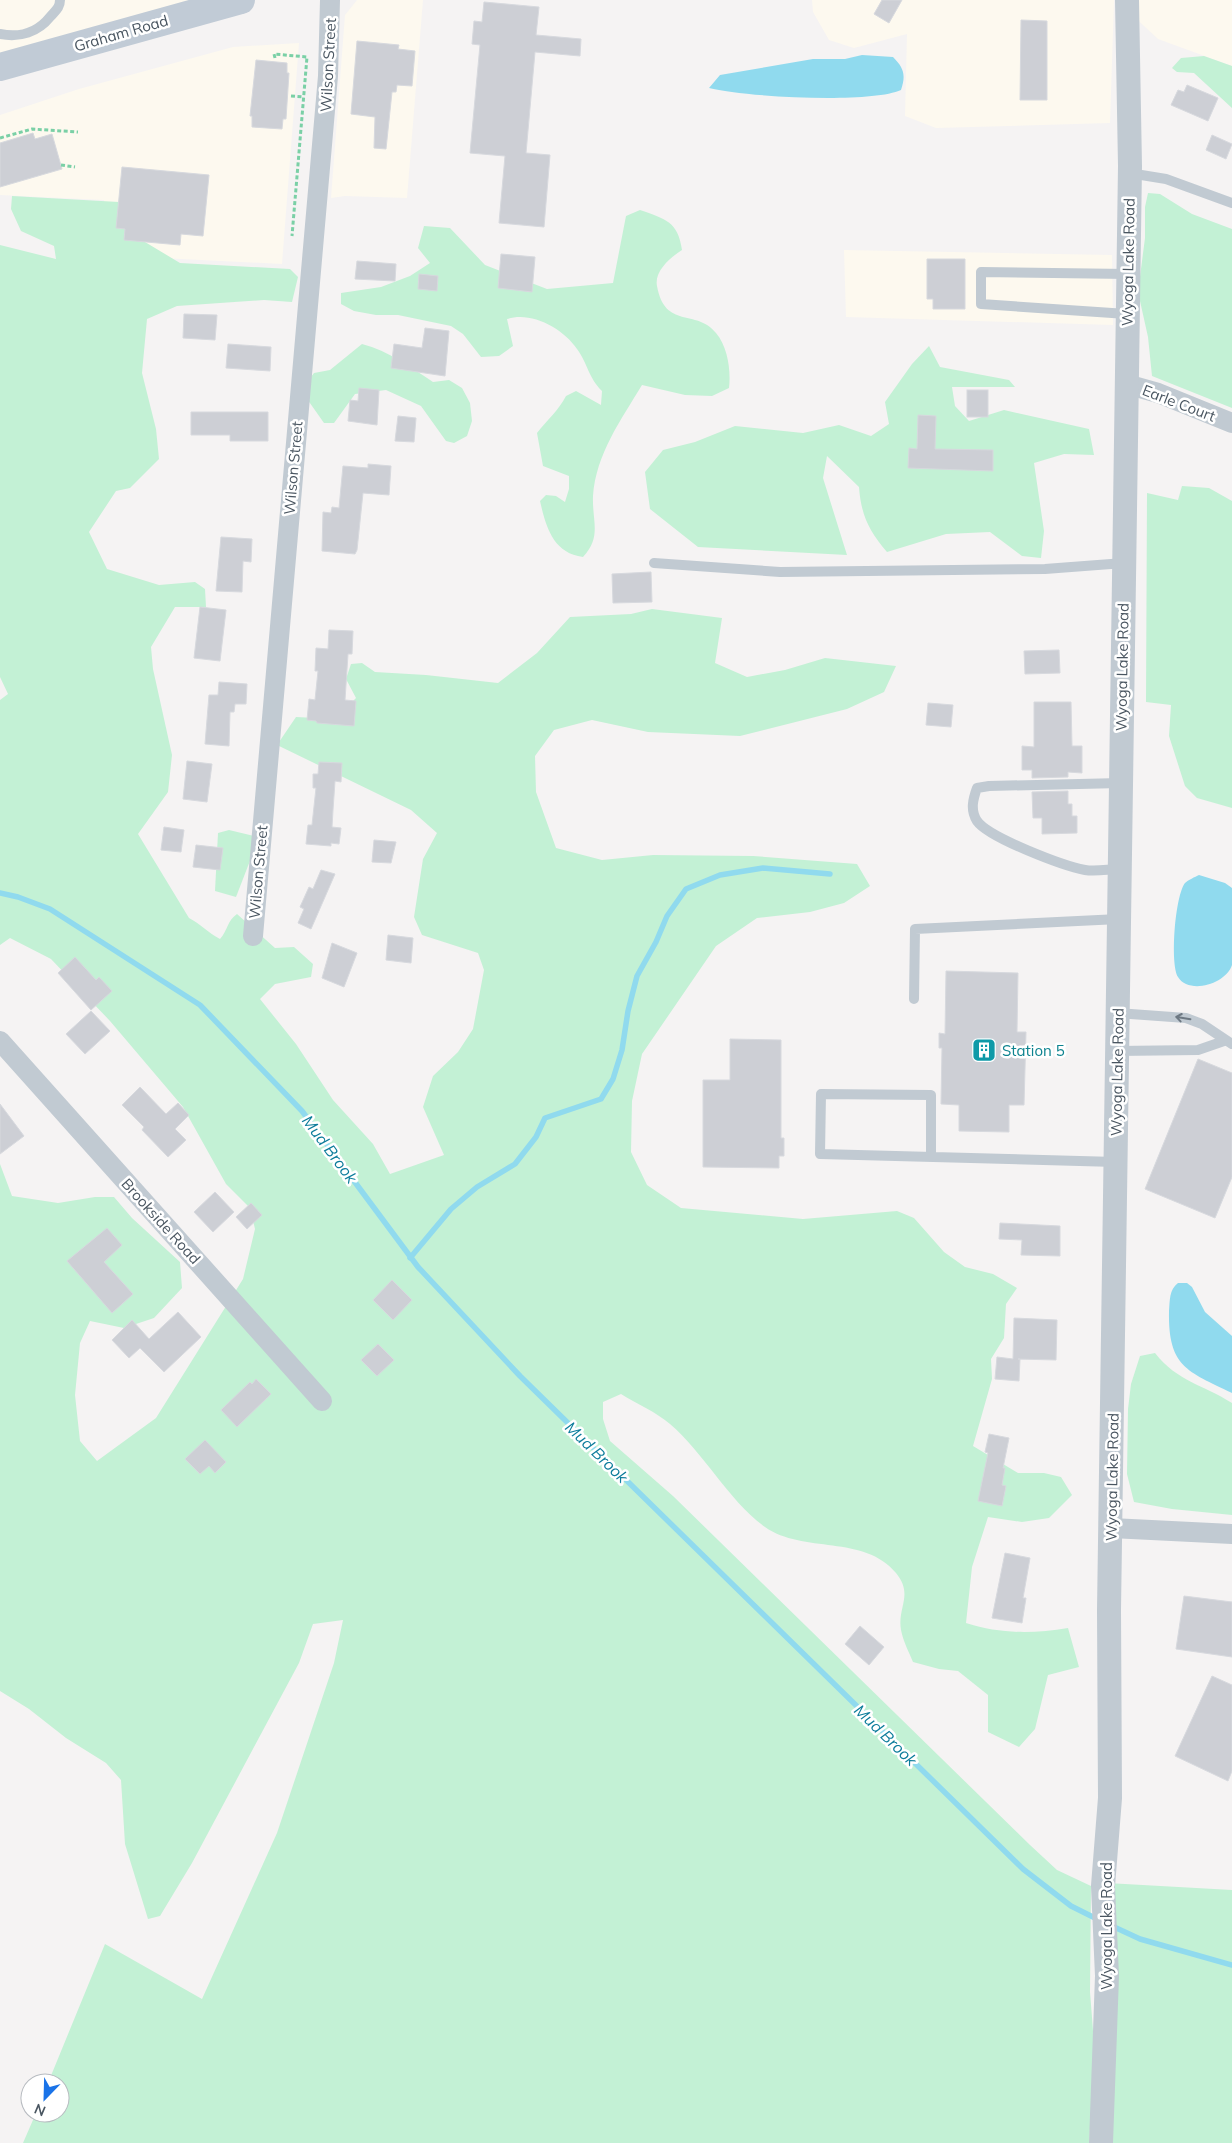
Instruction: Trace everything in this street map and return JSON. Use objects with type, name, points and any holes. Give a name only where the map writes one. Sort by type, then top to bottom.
[{"type":"main road","name":"Graham Road","points":[[0,67],[31,46],[232,1]]},
{"type":"street","name":"Wilson Street","points":[[252,936],[328,76],[330,0]]},
{"type":"street","name":"Wyoga Lake Road","points":[[1102,2143],[1107,1976],[1103,1886],[1110,1798],[1111,1528],[1130,173],[1127,0]]},
{"type":"street","name":"Earle Court","points":[[1126,384],[1158,393],[1232,423]]},
{"type":"street","name":"Brookside Road","points":[[0,1041],[322,1401]]},
{"type":"street","points":[[1111,1528],[1232,1534]]},
{"type":"lane","points":[[0,34],[31,46],[41,28],[60,6],[60,0]]},
{"type":"lane","points":[[1130,173],[1166,179],[1232,203]]},
{"type":"lane","points":[[1127,314],[981,304],[981,272],[1128,274]]},
{"type":"lane","points":[[654,563],[780,572],[1045,569],[1124,563]]},
{"type":"lane","points":[[1120,869],[1088,870],[1062,864],[999,836],[977,821],[972,803],[977,788],[989,786],[1121,783]]},
{"type":"lane","points":[[914,999],[916,929],[1119,919]]},
{"type":"lane","points":[[1118,1013],[1186,1018],[1202,1024],[1228,1043]]},
{"type":"lane","points":[[1117,1051],[1198,1050],[1228,1043]]},
{"type":"lane","points":[[931,1157],[931,1095],[821,1094],[820,1154],[931,1157],[1116,1162]]},
{"type":"path","points":[[274,58],[274,54],[307,57],[292,236]]},
{"type":"path","points":[[291,96],[304,97]]},
{"type":"path","points":[[1,139],[28,132],[78,132]]},
{"type":"path","points":[[61,165],[75,167]]},
{"type":"shaded area","points":[[0,0],[241,0],[0,67]]},
{"type":"shaded area","points":[[357,0],[423,0],[407,198],[345,196],[331,198],[345,15]]},
{"type":"shaded area","points":[[812,0],[1114,0],[1110,123],[936,128],[905,116],[907,34],[854,48],[829,40],[813,12]]},
{"type":"shaded area","points":[[1116,0],[1232,0],[1232,66],[1158,39]]},
{"type":"shaded area","points":[[299,43],[282,264],[101,255],[104,200],[0,195],[0,115],[79,89],[233,47]]},
{"type":"shaded area","points":[[844,250],[1112,255],[1113,325],[846,317]]},
{"type":"green space","points":[[1204,56],[1232,66],[1232,108],[1194,73],[1177,72],[1172,68],[1181,58]]},
{"type":"green space","points":[[1148,193],[1160,194],[1192,214],[1232,229],[1232,408],[1152,376],[1148,337],[1138,292],[1145,238],[1145,207]]},
{"type":"green space","points":[[12,196],[119,202],[145,242],[180,263],[290,269],[298,277],[292,302],[264,300],[177,306],[147,319],[142,373],[156,429],[159,459],[130,488],[116,491],[89,532],[107,569],[159,585],[195,582],[205,589],[206,607],[175,607],[151,647],[153,669],[172,755],[168,792],[138,834],[189,918],[220,939],[231,920],[237,914],[275,948],[294,947],[313,964],[311,977],[275,984],[260,999],[296,1044],[333,1100],[373,1144],[390,1174],[444,1155],[423,1107],[433,1076],[458,1052],[473,1029],[484,970],[478,953],[422,935],[414,917],[423,859],[437,833],[411,810],[277,745],[296,717],[335,719],[356,698],[346,679],[351,664],[362,663],[375,672],[426,675],[498,683],[537,653],[570,617],[631,614],[652,609],[722,618],[715,663],[747,677],[785,670],[825,658],[896,666],[884,692],[847,709],[740,736],[648,732],[592,720],[554,730],[535,756],[536,792],[556,848],[602,860],[653,855],[753,856],[857,864],[870,886],[844,903],[810,912],[757,918],[716,946],[642,1054],[632,1101],[631,1152],[647,1185],[681,1208],[803,1219],[897,1211],[914,1218],[944,1252],[965,1267],[993,1274],[1017,1288],[1006,1304],[1004,1338],[991,1359],[992,1379],[973,1446],[1018,1473],[1044,1473],[1061,1477],[1072,1495],[1049,1518],[1022,1522],[988,1517],[972,1567],[966,1623],[979,1627],[1017,1632],[1068,1628],[1079,1667],[1048,1675],[1035,1729],[1019,1747],[988,1732],[988,1695],[958,1671],[939,1669],[913,1662],[901,1630],[900,1622],[904,1601],[904,1588],[896,1573],[883,1561],[851,1548],[797,1540],[780,1535],[765,1527],[739,1504],[694,1449],[670,1424],[621,1394],[603,1402],[603,1419],[610,1441],[673,1496],[1030,1845],[1057,1870],[1091,1886],[1090,1992],[1095,2056],[1089,2143],[23,2143],[32,2123],[70,2123],[70,2073],[52,2073],[105,1944],[202,1999],[277,1833],[334,1663],[343,1620],[313,1624],[299,1663],[192,1863],[160,1916],[148,1919],[125,1844],[121,1780],[106,1763],[66,1738],[29,1709],[0,1691],[0,1164],[12,1196],[58,1203],[95,1197],[114,1197],[132,1218],[180,1262],[182,1288],[154,1318],[124,1328],[90,1321],[80,1343],[75,1395],[80,1441],[97,1461],[156,1418],[243,1279],[255,1229],[250,1208],[226,1184],[183,1107],[110,1021],[51,959],[10,938],[0,945],[0,700],[8,694],[0,677],[0,245],[56,259],[54,246],[21,231],[11,209]]},
{"type":"green space","points":[[640,210],[669,222],[677,233],[682,250],[668,261],[658,275],[657,286],[661,300],[674,314],[699,321],[716,333],[728,359],[729,388],[712,396],[685,395],[642,385],[618,424],[599,466],[593,496],[594,535],[589,549],[583,557],[573,555],[564,550],[552,537],[540,501],[546,495],[556,496],[565,502],[569,489],[569,476],[543,466],[537,433],[566,396],[576,391],[601,405],[602,391],[597,386],[581,355],[571,341],[564,334],[546,323],[526,317],[516,317],[507,319],[513,346],[499,356],[481,357],[463,334],[451,326],[398,315],[376,315],[354,311],[341,304],[341,293],[381,287],[410,276],[430,263],[418,248],[424,226],[450,228],[485,265],[547,289],[613,283],[626,216]]},
{"type":"green space","points":[[362,344],[390,355],[433,382],[449,380],[462,388],[470,403],[472,421],[467,436],[454,443],[446,441],[421,406],[386,390],[355,394],[334,423],[324,423],[305,396],[307,382],[314,373],[330,370]]},
{"type":"green space","points":[[929,346],[940,367],[1009,380],[1015,387],[952,387],[955,406],[969,421],[1004,410],[1089,429],[1094,455],[1064,454],[1034,463],[1044,531],[1041,558],[1022,556],[990,532],[946,534],[887,552],[875,537],[867,522],[859,487],[827,456],[823,478],[847,555],[698,547],[650,509],[645,472],[663,450],[695,442],[735,426],[803,433],[839,425],[871,436],[889,424],[885,402],[912,364]]},
{"type":"green space","points":[[1182,486],[1209,488],[1232,501],[1232,808],[1197,798],[1185,786],[1169,736],[1171,705],[1146,702],[1147,493],[1178,500]]},
{"type":"green space","points":[[229,830],[254,836],[253,853],[236,897],[215,891],[218,833]]},
{"type":"green space","points":[[1155,1353],[1182,1377],[1232,1403],[1232,1515],[1172,1509],[1134,1502],[1127,1474],[1128,1409],[1131,1384],[1140,1356]]},
{"type":"green space","points":[[1107,1883],[1232,1890],[1232,2143],[1102,2143]]},
{"type":"water","points":[[862,55],[893,57],[903,72],[901,90],[863,97],[806,98],[749,94],[709,88],[720,75],[813,59],[845,59]]},
{"type":"water","points":[[1199,875],[1225,883],[1232,888],[1232,965],[1223,977],[1215,982],[1198,986],[1183,982],[1178,977],[1174,958],[1174,945],[1176,915],[1182,890],[1185,883]]},
{"type":"water","points":[[1178,1283],[1187,1283],[1192,1287],[1205,1312],[1232,1336],[1232,1393],[1192,1372],[1183,1365],[1177,1356],[1172,1344],[1169,1311],[1171,1292]]},
{"type":"building","points":[[882,0],[902,0],[889,23],[874,14]]},
{"type":"building","points":[[484,2],[539,7],[536,35],[581,39],[580,56],[535,52],[526,153],[550,155],[544,227],[499,223],[505,156],[470,153],[480,45],[472,44],[474,21],[482,22]]},
{"type":"building","points":[[1021,20],[1047,21],[1047,100],[1020,100]]},
{"type":"building","points":[[357,41],[399,45],[398,49],[415,51],[412,86],[397,85],[396,92],[392,92],[386,149],[374,148],[375,117],[351,114]]},
{"type":"building","points":[[256,60],[287,63],[287,73],[289,73],[286,119],[283,119],[282,129],[252,127],[252,116],[250,116]]},
{"type":"building","points":[[1187,85],[1218,98],[1208,121],[1171,105],[1178,90],[1184,92]]},
{"type":"building","points":[[33,133],[35,139],[52,134],[62,169],[0,187],[0,143]]},
{"type":"building","points":[[1212,135],[1232,144],[1226,159],[1206,150]]},
{"type":"building","points":[[122,167],[209,175],[203,236],[181,234],[180,245],[124,240],[125,229],[116,228]]},
{"type":"building","points":[[501,254],[535,257],[532,292],[498,288]]},
{"type":"building","points":[[927,259],[965,259],[965,309],[933,309],[933,299],[927,299]]},
{"type":"building","points":[[357,261],[396,264],[395,281],[355,279]]},
{"type":"building","points":[[419,274],[438,276],[437,291],[418,289]]},
{"type":"building","points":[[184,314],[217,315],[215,340],[183,338]]},
{"type":"building","points":[[425,328],[449,331],[445,376],[391,368],[394,344],[422,348]]},
{"type":"building","points":[[228,344],[271,347],[270,371],[226,368]]},
{"type":"building","points":[[359,388],[379,390],[377,425],[348,421],[350,400],[358,401]]},
{"type":"building","points":[[967,390],[988,390],[988,417],[967,417]]},
{"type":"building","points":[[191,412],[268,412],[268,441],[230,441],[230,435],[191,435]]},
{"type":"building","points":[[918,415],[936,416],[935,449],[993,450],[993,471],[908,468],[909,448],[917,449]]},
{"type":"building","points":[[398,416],[416,418],[414,442],[395,441]]},
{"type":"building","points":[[368,464],[391,466],[389,495],[363,493],[355,554],[322,551],[323,512],[331,513],[332,507],[339,508],[343,466],[368,468]]},
{"type":"building","points":[[221,537],[252,539],[251,562],[243,561],[242,592],[216,591]]},
{"type":"building","points":[[651,572],[652,602],[613,603],[612,574]]},
{"type":"building","points":[[200,607],[226,610],[220,661],[194,658]]},
{"type":"building","points":[[329,630],[353,631],[352,654],[348,654],[345,700],[356,701],[354,726],[317,723],[316,721],[307,720],[309,699],[315,700],[318,671],[315,671],[316,648],[328,649]]},
{"type":"building","points":[[1059,650],[1060,673],[1025,674],[1024,651]]},
{"type":"building","points":[[219,682],[247,684],[246,704],[235,704],[234,712],[230,712],[229,746],[205,744],[209,695],[218,695]]},
{"type":"building","points":[[1034,702],[1071,702],[1072,746],[1082,746],[1082,773],[1068,772],[1068,777],[1032,778],[1032,770],[1022,770],[1022,746],[1034,747]]},
{"type":"building","points":[[928,703],[953,705],[951,727],[926,725]]},
{"type":"building","points":[[187,761],[212,764],[207,802],[183,799]]},
{"type":"building","points":[[319,762],[342,763],[341,782],[335,781],[332,827],[341,828],[339,844],[331,843],[331,846],[306,844],[308,825],[312,825],[316,788],[313,788],[313,774],[318,774]]},
{"type":"building","points":[[1068,791],[1068,804],[1072,804],[1072,816],[1077,816],[1077,833],[1042,834],[1042,818],[1033,818],[1032,792]]},
{"type":"building","points":[[164,827],[184,830],[181,852],[161,850]]},
{"type":"building","points":[[374,840],[396,842],[391,863],[372,862]]},
{"type":"building","points":[[196,845],[223,848],[220,870],[193,867]]},
{"type":"building","points":[[321,870],[335,874],[311,929],[298,923],[304,909],[300,907],[309,887],[313,889]]},
{"type":"building","points":[[388,935],[413,938],[411,963],[386,960]]},
{"type":"building","points":[[332,943],[357,953],[344,987],[322,978]]},
{"type":"building","points":[[75,957],[96,980],[99,977],[112,991],[91,1010],[58,973]]},
{"type":"building","name":"Station 5","points":[[946,971],[1018,973],[1017,1032],[1026,1032],[1024,1105],[1009,1105],[1009,1132],[959,1131],[959,1105],[941,1104],[942,1048],[939,1048],[939,1033],[945,1034]]},
{"type":"building","points":[[91,1011],[110,1031],[85,1054],[66,1034]]},
{"type":"building","points":[[730,1039],[781,1040],[781,1138],[784,1138],[784,1156],[779,1156],[779,1168],[703,1167],[703,1080],[730,1080]]},
{"type":"building","points":[[1198,1059],[1232,1073],[1232,1177],[1215,1218],[1145,1189]]},
{"type":"building","points":[[140,1087],[166,1114],[178,1103],[189,1115],[175,1129],[186,1140],[168,1157],[142,1130],[144,1127],[122,1105]]},
{"type":"building","points":[[0,1104],[24,1136],[0,1154]]},
{"type":"building","points":[[215,1192],[234,1212],[213,1232],[194,1212]]},
{"type":"building","points":[[251,1203],[262,1215],[247,1229],[236,1217]]},
{"type":"building","points":[[1000,1223],[1060,1226],[1060,1256],[1021,1255],[1022,1240],[999,1239]]},
{"type":"building","points":[[107,1228],[122,1245],[104,1262],[133,1294],[112,1313],[67,1261]]},
{"type":"building","points":[[392,1280],[412,1300],[393,1320],[373,1300]]},
{"type":"building","points":[[178,1312],[201,1337],[164,1372],[140,1348],[129,1358],[112,1340],[132,1320],[149,1339]]},
{"type":"building","points":[[1014,1318],[1057,1320],[1056,1360],[1020,1359],[1019,1381],[995,1379],[997,1357],[1013,1359]]},
{"type":"building","points":[[378,1344],[394,1360],[377,1376],[361,1360]]},
{"type":"building","points":[[256,1379],[271,1394],[237,1427],[221,1410],[250,1382],[252,1384]]},
{"type":"building","points":[[989,1434],[1009,1438],[1003,1468],[1005,1468],[1002,1485],[1006,1486],[1002,1506],[978,1501],[988,1453],[985,1452]]},
{"type":"building","points":[[205,1440],[226,1462],[215,1473],[209,1466],[200,1474],[185,1459]]},
{"type":"building","points":[[1005,1553],[1030,1558],[1023,1598],[1026,1598],[1022,1623],[992,1618]]},
{"type":"building","points":[[1184,1596],[1232,1602],[1232,1657],[1176,1649]]},
{"type":"building","points":[[860,1626],[884,1647],[869,1665],[845,1644]]},
{"type":"building","points":[[1212,1676],[1232,1685],[1232,1771],[1228,1781],[1175,1756]]},
{"type":"waterway","points":[[410,1258],[451,1209],[477,1187],[515,1164],[536,1137],[545,1118],[601,1099],[613,1079],[622,1050],[628,1011],[637,976],[656,942],[667,916],[686,889],[720,875],[763,868],[830,874]]},
{"type":"waterway","name":"Mud Brook","points":[[0,893],[18,897],[50,909],[200,1005],[302,1111],[418,1267],[520,1376],[1023,1869],[1071,1906],[1099,1920]]},
{"type":"waterway","name":"Mud Brook","points":[[1112,1926],[1140,1939],[1232,1965]]},
{"type":"place","name":"Station 5","points":[[984,1050]]}]
